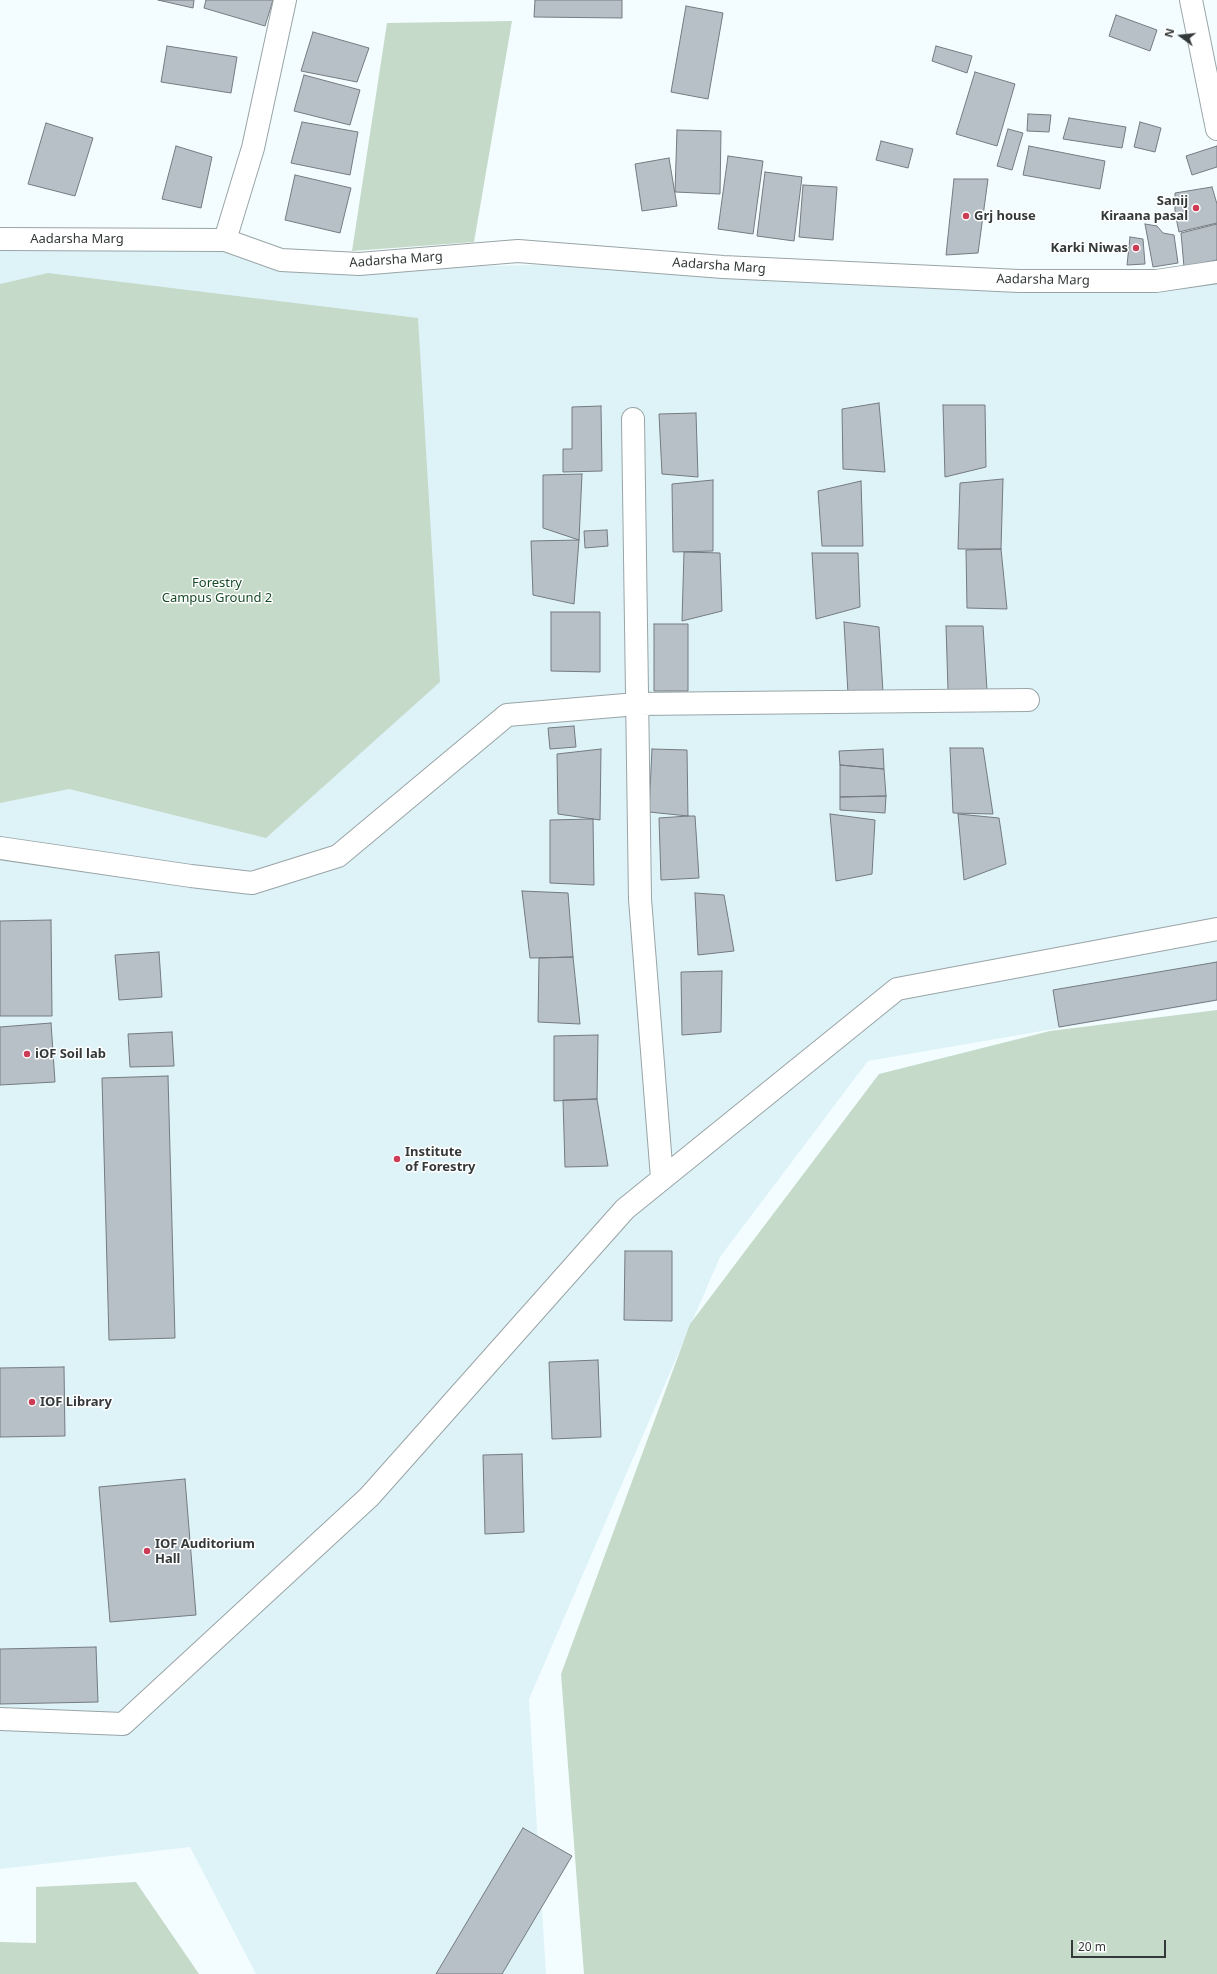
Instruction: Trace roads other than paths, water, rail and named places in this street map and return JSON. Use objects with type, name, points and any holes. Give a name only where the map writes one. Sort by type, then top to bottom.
[{"type":"main road","points":[[225,240],[253,148],[285,0]]},
{"type":"main road","points":[[1191,0],[1217,129]]},
{"type":"main road","name":"Aadarsha Marg","points":[[0,239],[225,240],[281,260],[359,264],[518,251],[723,267],[1019,280],[1156,282],[1217,272]]},
{"type":"main road","points":[[633,419],[640,899],[662,1178]]},
{"type":"main road","points":[[0,848],[191,876],[252,883],[338,856],[507,715],[637,704],[1028,700]]},
{"type":"main road","points":[[0,1719],[123,1724],[369,1497],[624,1209],[897,989],[1217,929]]},
{"type":"place","name":"Sanij Kiraana pasal","points":[[1196,208]]},
{"type":"place","name":"Grj house","points":[[966,216]]},
{"type":"place","name":"Karki Niwas","points":[[1136,248]]},
{"type":"place","name":"iOF Soil lab","points":[[27,1054]]},
{"type":"place","name":"Institute of Forestry","points":[[397,1159]]},
{"type":"place","name":"IOF Library","points":[[32,1402]]},
{"type":"place","name":"IOF Auditorium Hall","points":[[147,1551]]},
{"type":"park label","name":"Forestry Campus Ground 2","points":[[217,590]]}]
